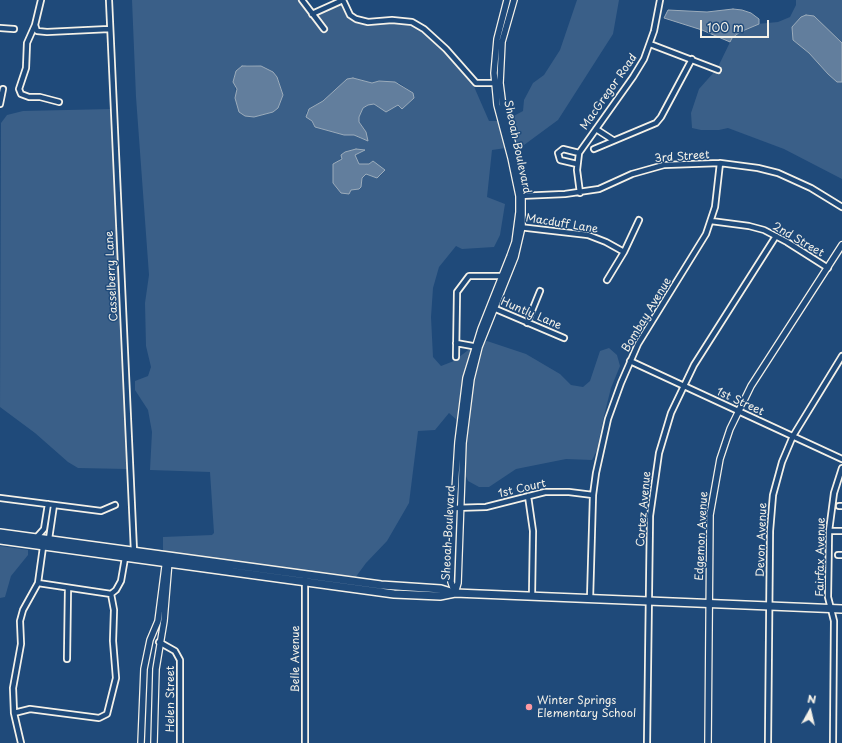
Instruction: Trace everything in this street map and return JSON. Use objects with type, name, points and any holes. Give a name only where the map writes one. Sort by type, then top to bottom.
[{"type":"main road","points":[[0,533],[282,571],[305,578]]},
{"type":"main road","points":[[32,545],[49,539]]},
{"type":"main road","points":[[0,540],[167,564],[264,576],[441,589],[454,593],[842,608]]},
{"type":"main road","points":[[43,546],[48,543],[60,541]]},
{"type":"main road","points":[[264,576],[282,571]]},
{"type":"street","points":[[41,0],[35,25],[27,43],[26,68],[19,88],[21,94],[29,97],[40,97],[59,102]]},
{"type":"street","name":"Casselberry Lane","points":[[109,0],[109,29],[134,551]]},
{"type":"street","points":[[312,14],[343,0],[350,16],[356,19],[368,22],[392,20],[412,22],[424,29],[446,49],[476,82],[497,83]]},
{"type":"street","name":"Sheoah Boulevard","points":[[492,307],[515,257],[520,227],[518,161],[497,83],[494,57],[497,39],[508,0]]},
{"type":"street","name":"Sheoah Boulevard","points":[[497,83],[502,42],[514,0]]},
{"type":"street","name":"MacGregor Road","points":[[580,193],[577,164],[579,153],[633,77],[650,44],[660,0]]},
{"type":"street","points":[[305,1],[312,14],[324,29]]},
{"type":"street","points":[[35,25],[37,31],[47,32],[109,29]]},
{"type":"street","points":[[0,28],[14,29]]},
{"type":"street","points":[[650,44],[718,70]]},
{"type":"street","points":[[594,149],[656,123],[661,117],[692,59]]},
{"type":"street","points":[[0,104],[4,89]]},
{"type":"street","points":[[596,128],[613,140]]},
{"type":"street","points":[[577,164],[560,160],[558,153],[563,149],[579,153]]},
{"type":"street","name":"3rd Street","points":[[520,196],[580,193],[599,189],[632,174],[664,165],[720,163],[778,173],[811,188],[842,208]]},
{"type":"street","name":"Bombay Avenue","points":[[590,598],[593,495],[598,459],[608,419],[630,361],[649,326],[699,247],[711,221],[718,193],[720,163]]},
{"type":"street","points":[[607,280],[624,252],[639,220]]},
{"type":"street","name":"2nd Street","points":[[711,221],[749,226],[776,236],[828,268]]},
{"type":"street","name":"Sheoah Boulevard","points":[[454,593],[451,582],[454,508],[462,403],[466,378],[520,227]]},
{"type":"street","name":"Macduff Lane","points":[[520,227],[588,235],[606,242],[624,252]]},
{"type":"street","name":"Cortez Avenue","points":[[647,743],[650,516],[656,470],[671,413],[683,386],[704,347],[776,236]]},
{"type":"street","name":"Edgemon Avenue","points":[[708,743],[710,515],[714,484],[724,446],[738,411],[751,386],[842,245]]},
{"type":"street","points":[[456,357],[456,296],[467,278],[473,275],[503,276]]},
{"type":"street","points":[[527,322],[540,292]]},
{"type":"street","name":"Huntly Lane","points":[[492,307],[564,338]]},
{"type":"street","points":[[456,343],[477,347]]},
{"type":"street","name":"Sheoah Boulevard","points":[[454,593],[458,583],[462,443],[470,379],[477,347]]},
{"type":"street","name":"Devon Avenue","points":[[768,743],[770,531],[774,495],[782,462],[792,436],[842,356]]},
{"type":"street","name":"1st Street","points":[[630,361],[842,459]]},
{"type":"street","name":"Fairfax Avenue","points":[[833,743],[834,621],[828,597],[829,531],[834,493],[842,468]]},
{"type":"street","name":"1st Court","points":[[454,508],[486,507],[546,492],[558,491],[593,495]]},
{"type":"street","points":[[528,496],[533,531],[532,596]]},
{"type":"street","points":[[0,498],[101,511],[115,505]]},
{"type":"street","points":[[36,538],[44,529],[48,504]]},
{"type":"street","points":[[49,539],[54,505]]},
{"type":"street","points":[[45,519],[52,520]]},
{"type":"street","points":[[829,531],[842,531]]},
{"type":"street","points":[[21,743],[14,713],[13,688],[21,644],[20,621],[22,610],[38,583],[43,546]]},
{"type":"street","points":[[141,743],[144,669],[150,640],[158,621],[168,556]]},
{"type":"street","points":[[38,583],[111,594],[116,590],[121,581],[125,558]]},
{"type":"street","points":[[154,743],[156,669],[159,642],[164,621],[167,564]]},
{"type":"street","name":"Belle Avenue","points":[[305,578],[305,743]]},
{"type":"street","points":[[67,659],[68,588]]},
{"type":"street","points":[[14,713],[30,709],[99,718],[107,714],[117,673],[113,641],[114,610],[111,594]]},
{"type":"street","name":"Helen Street","points":[[159,642],[175,651],[180,660],[180,743]]},
{"type":"shaded area","points":[[132,0],[298,0],[323,33],[327,30],[317,15],[342,4],[348,17],[356,22],[368,24],[392,22],[412,25],[423,31],[456,62],[472,82],[489,121],[498,121],[506,148],[492,150],[487,197],[505,204],[500,235],[494,247],[462,249],[456,246],[439,267],[433,288],[431,317],[433,357],[441,366],[459,359],[459,357],[471,348],[464,377],[458,421],[449,413],[435,430],[418,431],[409,503],[387,541],[366,563],[355,578],[163,552],[163,537],[212,535],[214,533],[210,472],[150,470],[152,432],[148,410],[135,390],[135,381],[148,376],[151,367],[146,346],[145,303],[149,275],[136,97]],"holes":[[[247,65],[261,66],[277,77],[283,95],[273,112],[254,117],[236,93],[234,77],[236,71]],[[353,78],[372,83],[379,81],[399,83],[413,93],[414,98],[409,103],[398,105],[391,109],[379,108],[374,104],[363,108],[359,117],[359,122],[368,140],[354,135],[344,135],[315,127],[306,113],[309,109],[323,101],[347,79]],[[356,149],[354,155],[359,164],[369,164],[373,161],[385,170],[380,176],[374,177],[366,174],[362,178],[359,189],[351,190],[336,186],[333,183],[333,169],[345,152]]]},
{"type":"shaded area","points":[[577,0],[619,0],[613,34],[558,120],[524,145],[516,146],[508,119],[523,111],[524,100],[533,83],[544,75],[560,50]]},
{"type":"shaded area","points":[[796,0],[842,0],[842,43],[830,33],[801,17],[792,27],[793,40],[809,53],[837,82],[842,82],[842,179],[784,149],[728,128],[719,130],[701,130],[692,128],[691,113],[699,89],[715,71],[719,73],[721,69],[718,67],[732,38],[740,32],[757,24],[778,22],[790,17],[796,5]]},
{"type":"shaded area","points":[[733,9],[751,13],[759,19],[759,24],[740,32],[732,38],[730,42],[702,30],[664,18],[668,10],[707,12]]},
{"type":"shaded area","points":[[806,15],[814,16],[842,43],[842,82],[837,82],[809,53],[793,40],[792,27],[801,17]]},
{"type":"shaded area","points":[[242,66],[261,66],[273,72],[277,77],[283,95],[278,108],[273,112],[254,117],[245,116],[239,112],[235,98],[237,89],[233,82],[236,71]]},
{"type":"shaded area","points":[[353,78],[372,83],[379,81],[395,82],[413,93],[414,98],[402,109],[398,105],[386,112],[374,104],[363,108],[359,117],[359,122],[366,132],[368,141],[354,135],[344,135],[315,127],[312,121],[306,117],[309,109],[323,101],[347,79]]},
{"type":"shaded area","points":[[111,109],[127,469],[78,468],[68,462],[35,433],[0,407],[1,123],[7,115],[23,111]]},
{"type":"shaded area","points":[[356,149],[365,150],[355,155],[359,164],[369,164],[373,161],[385,170],[377,178],[366,174],[362,178],[361,187],[359,189],[351,190],[349,194],[341,193],[333,183],[333,164],[342,159],[341,155],[345,152]]},
{"type":"shaded area","points":[[487,341],[526,354],[560,374],[571,385],[583,387],[590,381],[600,351],[609,348],[617,355],[620,366],[611,388],[597,450],[592,460],[566,459],[516,469],[489,487],[479,487],[468,481],[464,471],[465,444],[473,380],[483,343]]},
{"type":"shaded area","points":[[0,546],[28,550],[28,555],[11,576],[5,597],[0,598]]},
{"type":"place","name":"Winter Springs Elementary School","points":[[529,707]]}]
